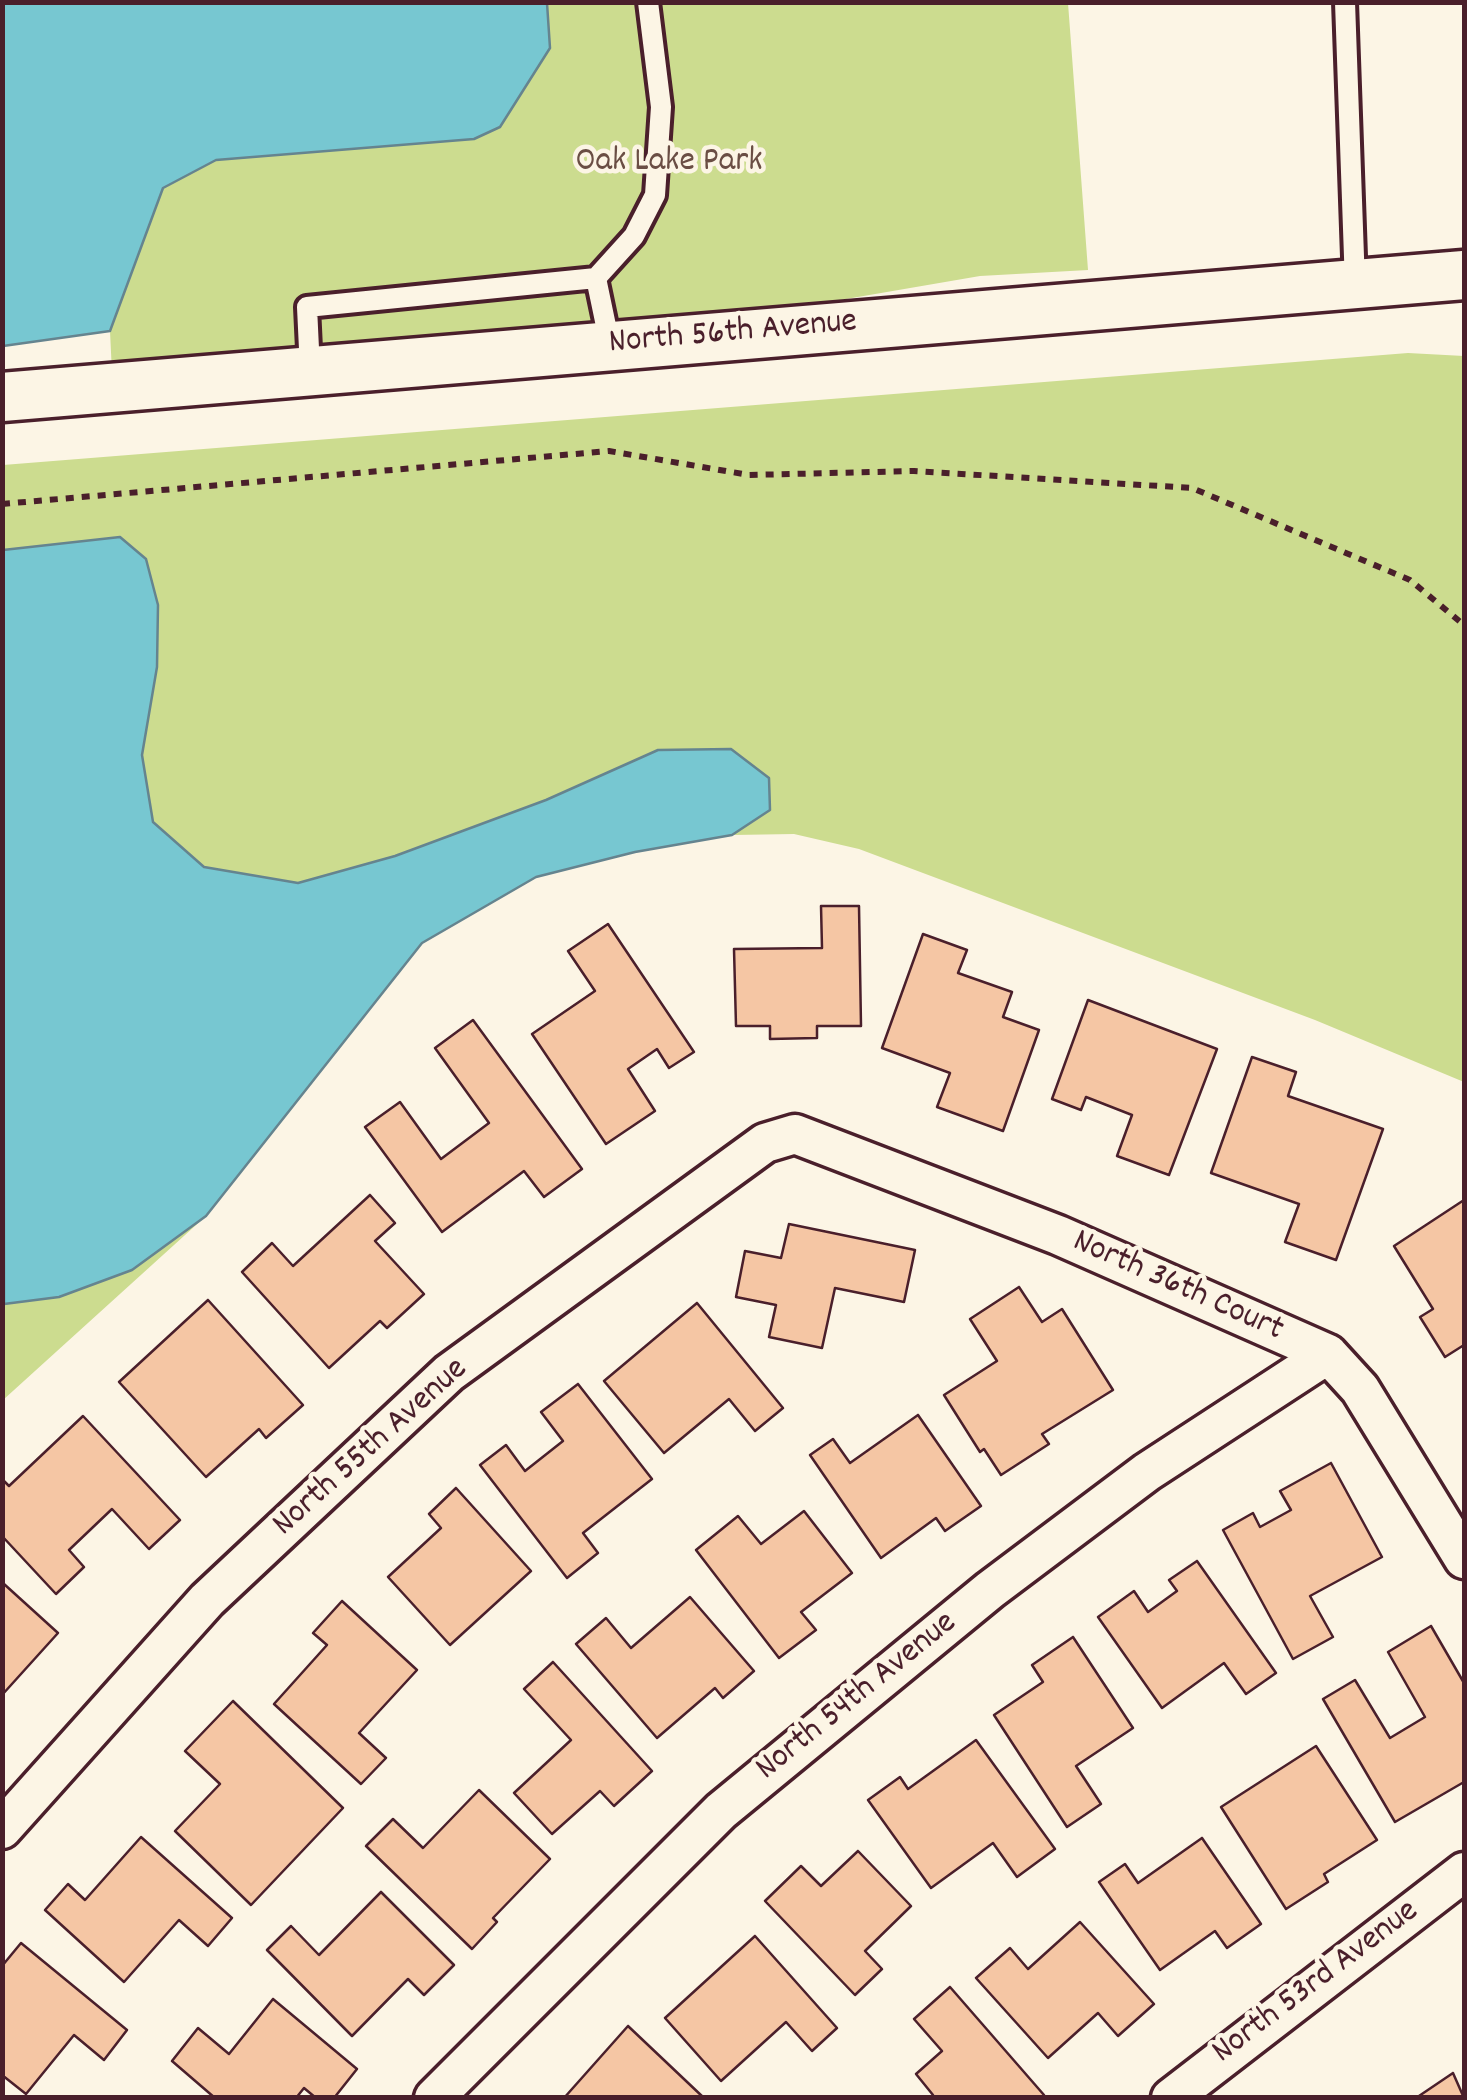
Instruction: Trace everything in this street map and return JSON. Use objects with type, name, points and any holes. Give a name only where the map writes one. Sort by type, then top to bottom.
[{"type":"street","name":"North 56th Avenue","points":[[2,397],[1464,276]]},
{"type":"street","name":"North 36th Court","points":[[794,1134],[1058,1235],[1328,1354],[1360,1390],[1464,1559]]},
{"type":"street","name":"North 55th Avenue","points":[[2,1828],[207,1600],[449,1374],[764,1142],[794,1134]]},
{"type":"street","name":"North 54th Avenue","points":[[434,2098],[721,1811],[990,1590],[1148,1472],[1328,1354]]},
{"type":"street","name":"North 53rd Avenue","points":[[1171,2098],[1464,1872]]},
{"type":"lane","points":[[310,370],[307,307],[596,278],[634,236],[655,195],[661,107],[648,2]]},
{"type":"lane","points":[[1344,2],[1355,284]]},
{"type":"lane","points":[[596,278],[610,345]]},
{"type":"path","points":[[2,504],[609,450],[749,475],[914,471],[1192,488],[1410,580],[1464,625]]},
{"type":"green space","name":"Oak Lake Park","points":[[547,3],[1068,3],[1088,270],[980,276],[718,321],[112,373],[110,331],[163,188],[216,160],[474,139],[500,126],[550,48]]},
{"type":"green space","points":[[1408,353],[1464,356],[1464,1082],[1315,1020],[859,849],[794,834],[733,835],[635,852],[536,877],[422,943],[206,1216],[3,1400],[3,465]]},
{"type":"water","points":[[2,3],[547,3],[550,48],[500,127],[474,139],[216,160],[163,188],[110,331],[3,346]]},
{"type":"water","points":[[120,537],[146,559],[158,605],[157,667],[142,755],[153,822],[204,867],[298,883],[395,856],[546,800],[658,750],[731,749],[769,778],[770,810],[732,835],[635,852],[536,877],[422,943],[206,1216],[132,1270],[59,1297],[4,1304],[3,550]]},
{"type":"building","points":[[821,906],[859,906],[861,1026],[817,1026],[817,1038],[770,1039],[770,1026],[736,1026],[734,949],[822,948]]},
{"type":"building","points":[[608,924],[694,1052],[669,1068],[657,1049],[628,1069],[655,1111],[606,1144],[532,1034],[595,991],[568,951]]},
{"type":"building","points":[[923,934],[967,950],[958,973],[1012,992],[1003,1017],[1039,1030],[1003,1131],[937,1107],[950,1073],[882,1048]]},
{"type":"building","points":[[1088,1000],[1217,1049],[1169,1175],[1117,1156],[1132,1115],[1086,1097],[1081,1110],[1052,1099]]},
{"type":"building","points":[[473,1020],[582,1169],[544,1197],[524,1171],[442,1232],[365,1127],[400,1102],[441,1159],[489,1123],[435,1048]]},
{"type":"building","points":[[1252,1057],[1296,1072],[1288,1096],[1383,1129],[1336,1260],[1285,1242],[1299,1204],[1211,1173]]},
{"type":"building","points":[[370,1195],[395,1223],[375,1241],[424,1294],[387,1328],[380,1321],[329,1368],[242,1272],[272,1243],[293,1266]]},
{"type":"building","points":[[1464,1200],[1464,1345],[1445,1357],[1420,1317],[1433,1309],[1394,1246]]},
{"type":"building","points":[[789,1224],[915,1250],[904,1302],[835,1288],[822,1348],[769,1337],[776,1305],[736,1297],[745,1251],[781,1258]]},
{"type":"building","points":[[1019,1287],[1042,1322],[1062,1309],[1113,1390],[1042,1434],[1049,1444],[1001,1475],[984,1449],[980,1452],[944,1395],[997,1361],[970,1319]]},
{"type":"building","points":[[208,1300],[303,1405],[266,1438],[259,1429],[206,1477],[119,1382]]},
{"type":"building","points":[[697,1303],[783,1408],[755,1431],[729,1399],[664,1453],[604,1381]]},
{"type":"building","points":[[578,1384],[652,1479],[583,1533],[598,1553],[567,1578],[480,1465],[506,1445],[525,1471],[563,1441],[541,1412]]},
{"type":"building","points":[[918,1415],[981,1506],[945,1531],[936,1518],[881,1558],[810,1455],[833,1439],[850,1463]]},
{"type":"building","points":[[83,1416],[180,1520],[149,1549],[112,1509],[69,1550],[84,1567],[56,1594],[2,1536],[2,1479],[9,1486]]},
{"type":"building","points":[[1331,1463],[1382,1557],[1310,1596],[1333,1637],[1293,1659],[1223,1530],[1253,1513],[1260,1527],[1291,1510],[1280,1491]]},
{"type":"building","points":[[456,1488],[531,1571],[450,1645],[388,1577],[441,1528],[429,1514]]},
{"type":"building","points":[[804,1511],[852,1573],[801,1612],[816,1630],[779,1658],[696,1550],[738,1516],[761,1544]]},
{"type":"building","points":[[1197,1561],[1276,1673],[1246,1694],[1224,1663],[1162,1708],[1098,1617],[1134,1591],[1148,1612],[1177,1591],[1169,1580]]},
{"type":"building","points":[[2,1585],[58,1633],[2,1695]]},
{"type":"building","points":[[690,1597],[754,1671],[723,1698],[715,1688],[657,1738],[576,1644],[606,1618],[631,1648]]},
{"type":"building","points":[[342,1601],[417,1670],[359,1733],[386,1758],[361,1784],[274,1704],[327,1645],[313,1633]]},
{"type":"building","points":[[1431,1626],[1464,1683],[1464,1782],[1395,1822],[1323,1699],[1355,1680],[1390,1738],[1425,1717],[1388,1652]]},
{"type":"building","points":[[1073,1637],[1133,1728],[1076,1766],[1101,1804],[1067,1827],[994,1715],[1043,1682],[1032,1665]]},
{"type":"building","points":[[553,1662],[652,1771],[614,1806],[600,1791],[552,1834],[514,1793],[571,1740],[524,1689]]},
{"type":"building","points":[[233,1701],[343,1808],[251,1905],[175,1831],[220,1784],[185,1751]]},
{"type":"building","points":[[976,1740],[1055,1849],[1017,1877],[993,1843],[931,1888],[868,1800],[900,1777],[908,1789]]},
{"type":"building","points":[[1316,1746],[1377,1840],[1324,1874],[1328,1882],[1286,1909],[1221,1807]]},
{"type":"building","points":[[479,1790],[550,1859],[493,1918],[497,1922],[472,1949],[366,1846],[393,1819],[423,1848]]},
{"type":"building","points":[[141,1837],[232,1918],[208,1946],[179,1920],[124,1982],[45,1910],[68,1884],[85,1900]]},
{"type":"building","points":[[1202,1838],[1261,1924],[1227,1948],[1215,1931],[1160,1970],[1099,1882],[1125,1864],[1138,1883]]},
{"type":"building","points":[[858,1851],[911,1906],[865,1951],[882,1969],[855,1995],[765,1901],[801,1866],[821,1886]]},
{"type":"building","points":[[381,1892],[454,1965],[424,1995],[408,1979],[352,2036],[267,1950],[291,1926],[319,1955]]},
{"type":"building","points":[[1080,1922],[1154,2004],[1118,2036],[1098,2013],[1048,2058],[976,1978],[1010,1948],[1028,1969]]},
{"type":"building","points":[[755,1936],[837,2028],[812,2051],[786,2022],[721,2081],[665,2018]]},
{"type":"building","points":[[21,1943],[127,2030],[104,2060],[74,2035],[26,2094],[2,2075],[2,1966]]},
{"type":"building","points":[[950,1987],[1044,2095],[1041,2098],[930,2098],[933,2095],[916,2074],[942,2051],[914,2019]]},
{"type":"building","points":[[273,1999],[357,2069],[334,2098],[316,2098],[304,2088],[296,2098],[215,2098],[172,2061],[198,2028],[229,2054]]},
{"type":"building","points":[[628,2026],[704,2098],[564,2098]]},
{"type":"building","points":[[1453,2073],[1464,2098],[1416,2098]]}]
